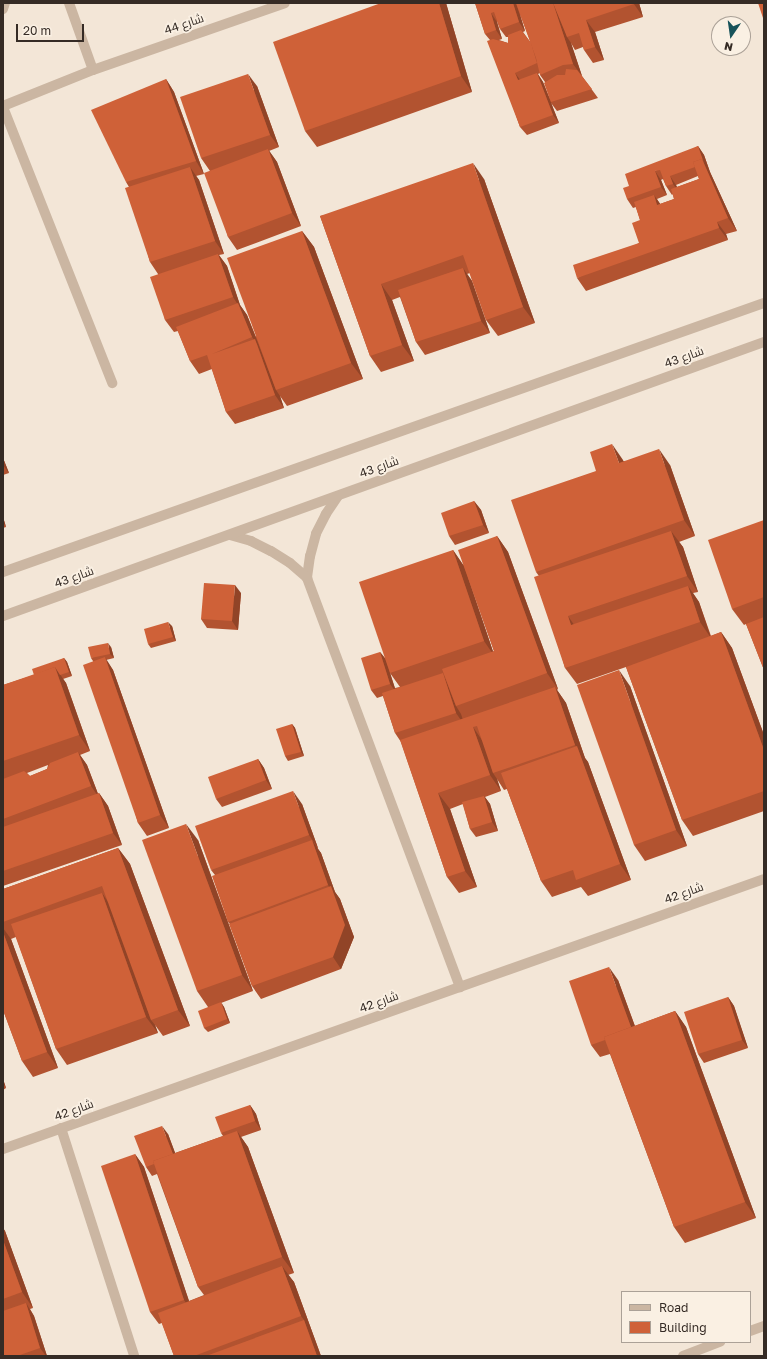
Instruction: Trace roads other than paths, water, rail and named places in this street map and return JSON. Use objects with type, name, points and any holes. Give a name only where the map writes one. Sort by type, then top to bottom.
[{"type":"street","points":[[3,9],[5,3]]},
{"type":"street","points":[[69,3],[93,70]]},
{"type":"street","name":"شارع 44","points":[[3,107],[93,70],[285,3]]},
{"type":"street","points":[[3,107],[112,383]]},
{"type":"street","name":"شارع 43","points":[[3,572],[764,303]]},
{"type":"street","name":"شارع 43","points":[[3,616],[764,342]]},
{"type":"street","points":[[307,578],[310,556],[316,534],[326,514],[338,496]]},
{"type":"street","points":[[230,534],[251,541],[271,551],[290,563],[307,578],[460,987]]},
{"type":"street","name":"شارع 42","points":[[3,1149],[764,879]]},
{"type":"street","points":[[61,1128],[134,1356]]},
{"type":"street","points":[[751,1331],[764,1326]]},
{"type":"street","points":[[683,1356],[717,1343]]}]
